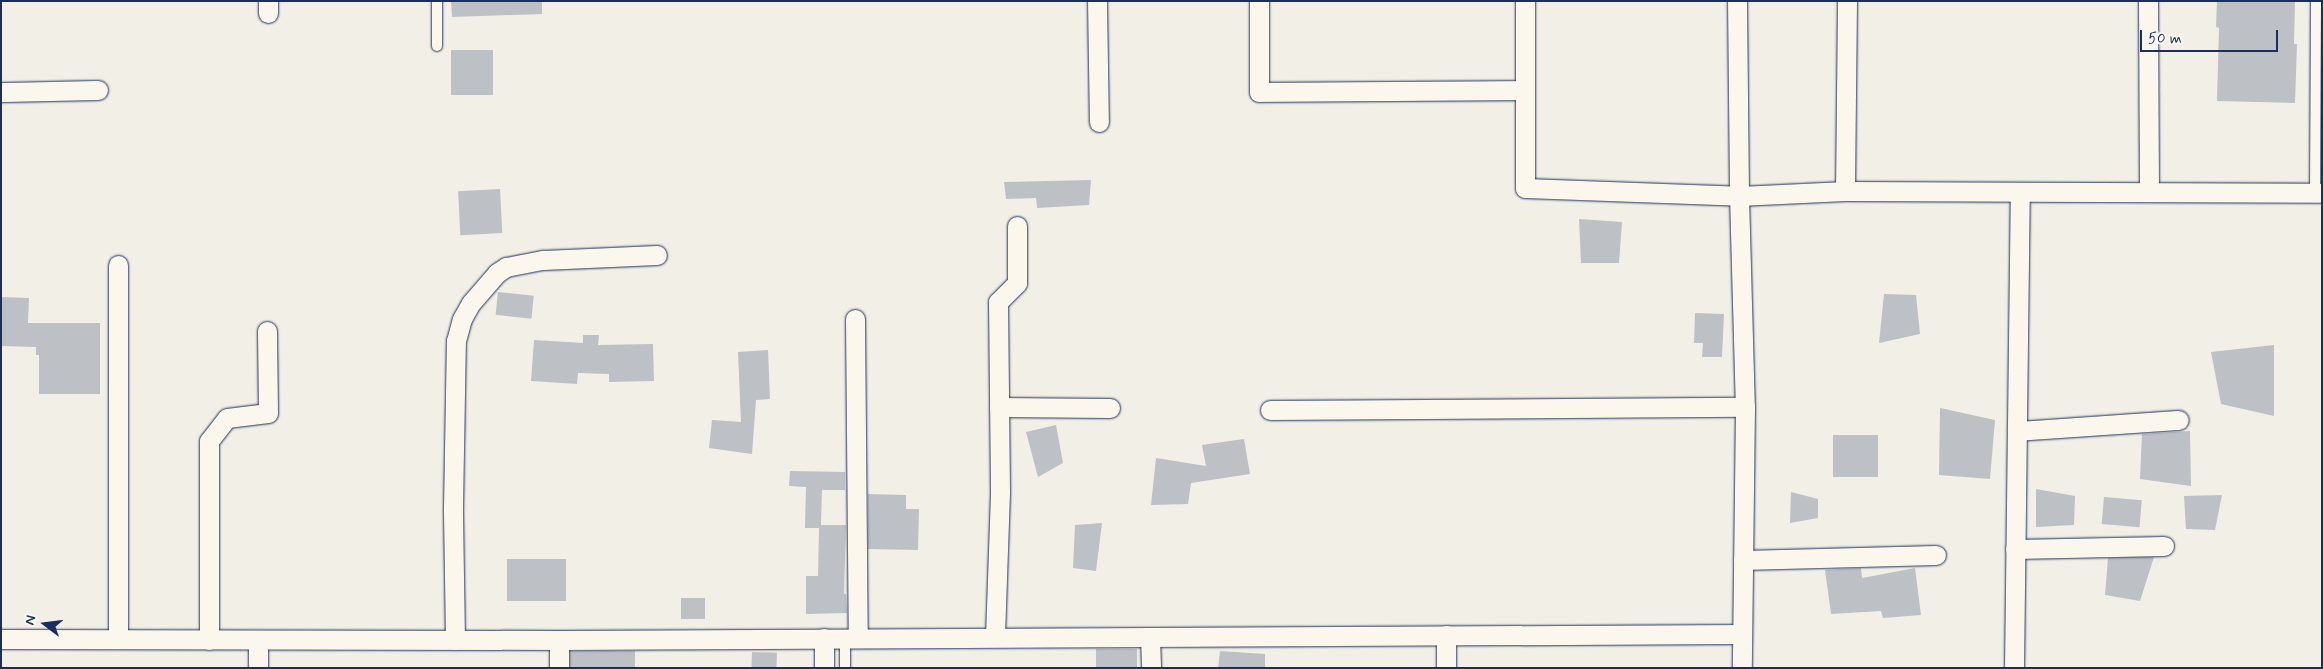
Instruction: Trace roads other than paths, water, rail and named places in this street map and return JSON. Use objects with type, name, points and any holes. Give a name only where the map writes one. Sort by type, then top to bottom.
[{"type":"street","points":[[1097,1],[1098,122]]},
{"type":"street","points":[[1259,1],[1259,92],[1525,90]]},
{"type":"street","points":[[1525,1],[1525,188],[1739,196],[1845,192],[2318,193]]},
{"type":"street","points":[[1737,1],[1739,196],[1745,408],[1742,668]]},
{"type":"street","points":[[1845,192],[1847,1]]},
{"type":"street","points":[[2148,1],[2149,192]]},
{"type":"street","points":[[1,92],[98,90]]},
{"type":"street","points":[[2014,668],[2020,192]]},
{"type":"street","points":[[995,636],[1000,491],[998,302],[1017,283],[1017,226]]},
{"type":"street","points":[[456,640],[453,508],[455,380],[456,341],[462,318],[471,303],[497,273],[506,267],[543,260],[657,256]]},
{"type":"street","points":[[118,265],[118,639]]},
{"type":"street","points":[[851,638],[855,319]]},
{"type":"street","points":[[209,640],[209,441],[227,418],[268,413],[268,331]]},
{"type":"street","points":[[999,407],[1110,408]]},
{"type":"street","points":[[1270,410],[1745,408]]},
{"type":"street","points":[[2017,430],[2179,420]]},
{"type":"street","points":[[2016,549],[2164,546]]},
{"type":"street","points":[[1743,560],[1936,555]]},
{"type":"street","points":[[1,639],[559,640],[995,636],[1150,638],[1742,634]]},
{"type":"street","points":[[1446,635],[1446,668]]},
{"type":"street","points":[[824,638],[824,668]]},
{"type":"street","points":[[1150,638],[1151,668]]},
{"type":"street","points":[[258,640],[258,668]]},
{"type":"street","points":[[559,640],[559,668]]},
{"type":"lane","points":[[437,1],[437,46]]},
{"type":"lane","points":[[2316,1],[2318,193]]},
{"type":"lane","points":[[845,668],[851,638]]}]
